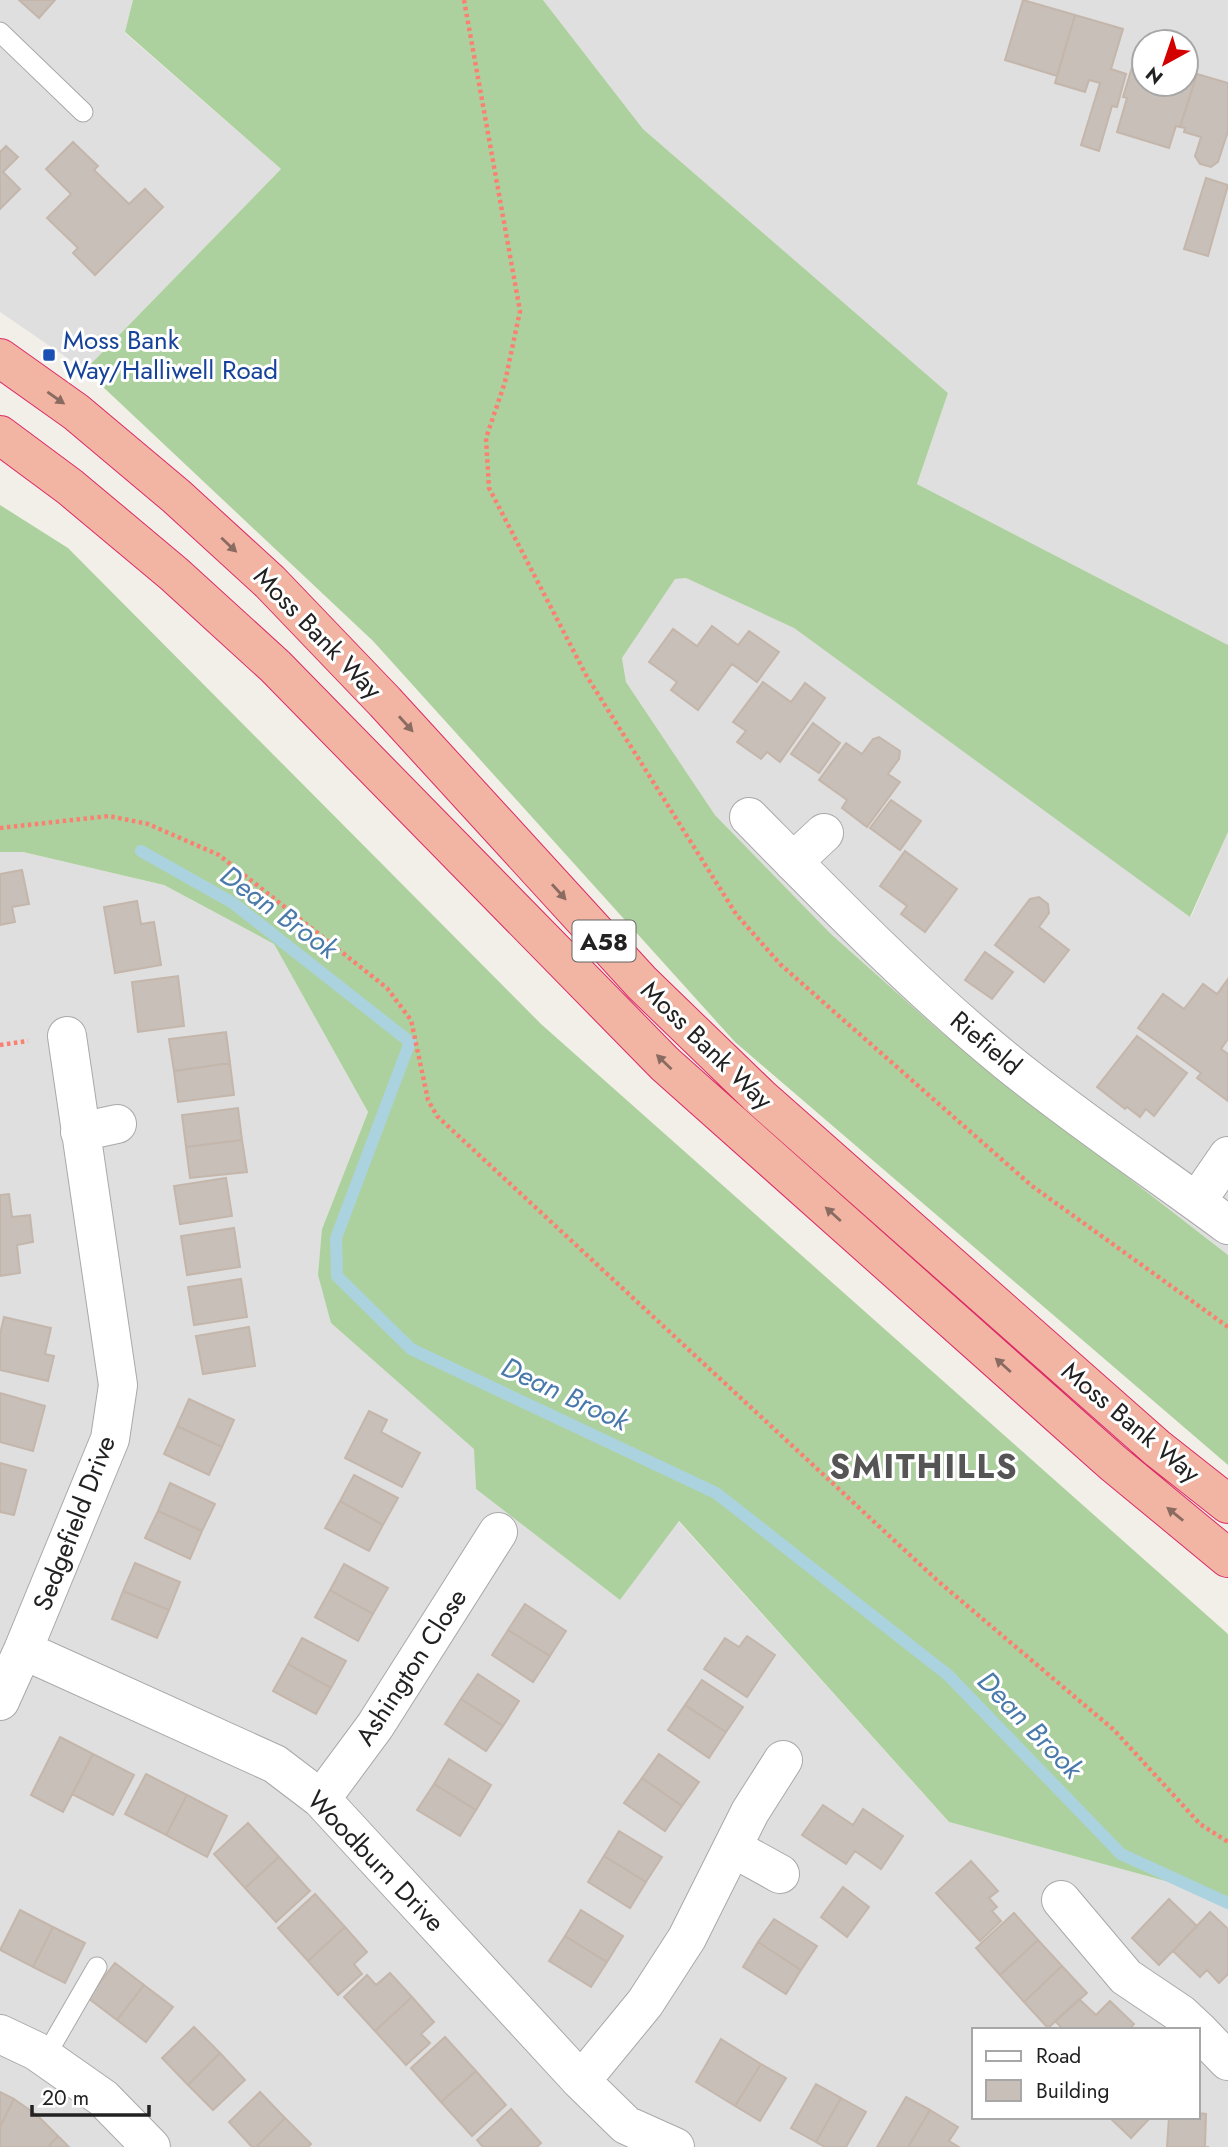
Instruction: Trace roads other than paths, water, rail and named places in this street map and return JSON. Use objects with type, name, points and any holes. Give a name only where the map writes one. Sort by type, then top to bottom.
[{"type":"highway","name":"Moss Bank Way","points":[[0,358],[76,412],[176,496],[270,582],[385,702],[642,983],[760,1097],[1146,1438],[1228,1504]]},
{"type":"highway","name":"Moss Bank Way","points":[[0,435],[69,487],[174,574],[275,666],[665,1064],[1113,1463],[1228,1558]]},
{"type":"street","name":"Riefield","points":[[749,817],[878,947],[1004,1060],[1228,1225]]},
{"type":"street","points":[[793,862],[824,833]]},
{"type":"street","name":"Sedgefield Drive","points":[[0,1701],[110,1438],[118,1385],[67,1037]]},
{"type":"street","points":[[80,1132],[117,1124]]},
{"type":"street","points":[[1196,1201],[1228,1156]]},
{"type":"street","name":"Ashington Close","points":[[321,1799],[375,1727],[498,1532]]},
{"type":"street","name":"Woodburn Drive","points":[[23,1650],[275,1764],[321,1799],[581,2081],[626,2124],[675,2147]]},
{"type":"street","points":[[581,2081],[645,2003],[687,1938],[750,1812],[783,1759]]},
{"type":"street","points":[[733,1848],[780,1874]]},
{"type":"street","points":[[1078,1907],[1126,1978],[1181,2014],[1196,2028]]},
{"type":"street","points":[[1200,2032],[1228,2060]]},
{"type":"street","points":[[0,2034],[45,2057],[103,2098],[151,2147]]},
{"type":"lane","points":[[0,32],[83,112]]},
{"type":"lane","points":[[45,2057],[97,1967]]},
{"type":"waterway","name":"Dean Brook","points":[[141,851],[233,903],[410,1042],[336,1238],[337,1276],[411,1349],[716,1493],[948,1675],[1121,1854],[1228,1903]]},
{"type":"place","name":"Moss Bank Way/Halliwell Road","points":[[49,355]]},
{"type":"district","name":"SMITHILLS","points":[[924,1466]]}]
